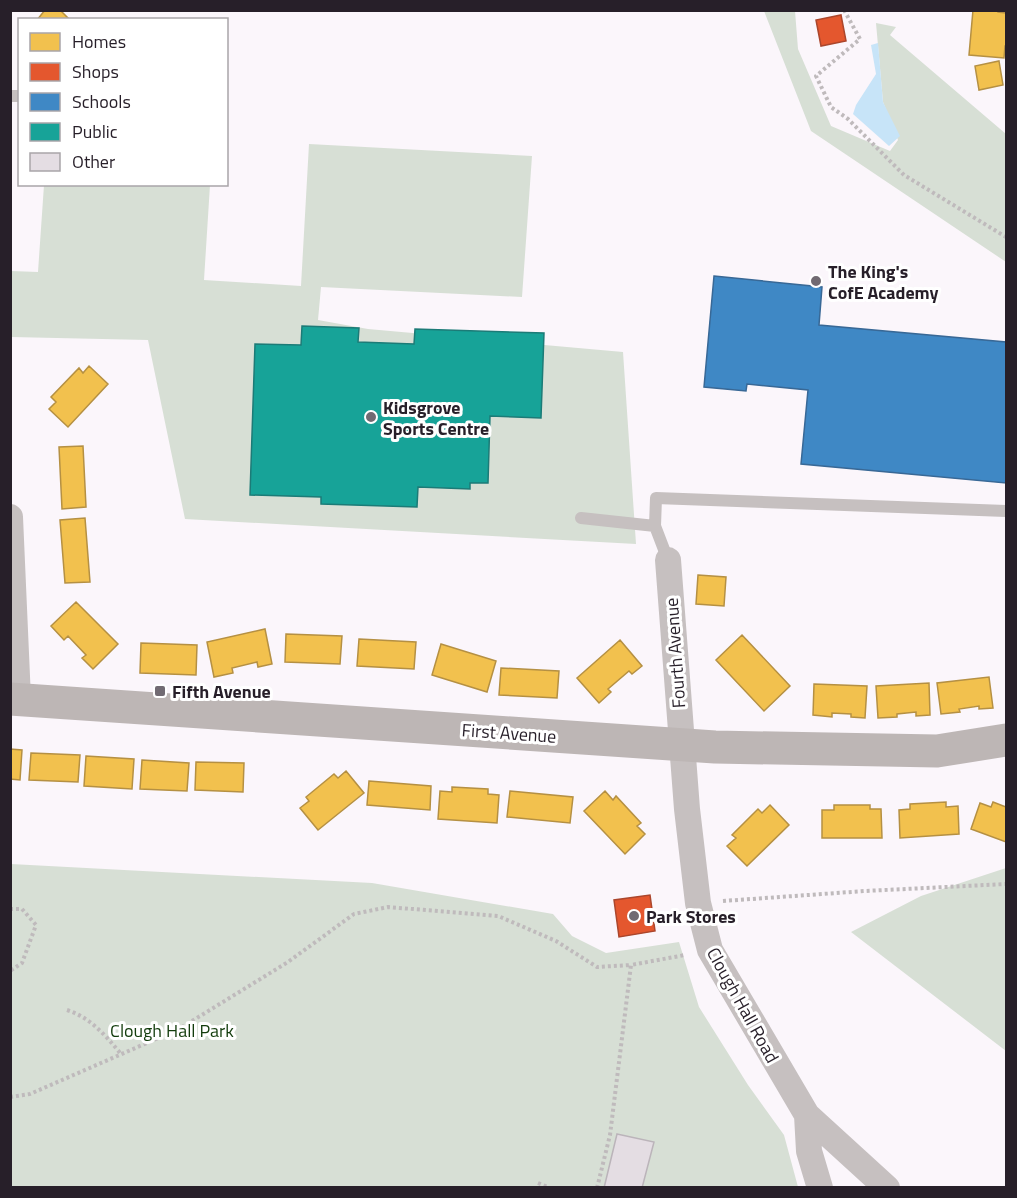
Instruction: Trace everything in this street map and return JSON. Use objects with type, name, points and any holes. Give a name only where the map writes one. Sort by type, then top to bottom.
[{"type":"main road","name":"First Avenue","points":[[14,699],[682,745],[938,751],[1006,740]]},
{"type":"street","points":[[10,517],[14,699]]},
{"type":"street","name":"Fourth Avenue","points":[[668,560],[682,745]]},
{"type":"street","name":"Clough Hall Road","points":[[682,745],[698,903],[710,950],[807,1115],[887,1188]]},
{"type":"street","points":[[807,1115],[808,1152],[820,1188]]},
{"type":"lane","points":[[668,560],[655,526],[656,498],[1006,511]]},
{"type":"lane","points":[[581,518],[655,526]]},
{"type":"path","points":[[844,10],[860,39],[816,76],[831,107],[848,119],[904,175],[1006,237]]},
{"type":"path","points":[[698,903],[1006,884]]},
{"type":"path","points":[[10,1097],[30,1094],[179,1029],[288,962],[354,914],[388,907],[498,916],[556,941],[597,967],[631,965],[710,950]]},
{"type":"path","points":[[10,909],[22,909],[36,925],[22,963],[10,971]]},
{"type":"path","points":[[597,1188],[610,1135],[631,965]]},
{"type":"path","points":[[67,1010],[83,1016],[104,1034],[121,1054]]},
{"type":"path","points":[[538,1183],[550,1188]]},
{"type":"green space","points":[[764,11],[795,11],[798,49],[831,126],[890,151],[898,140],[883,102],[876,23],[896,27],[890,35],[1006,134],[1006,262],[811,131]]},
{"type":"green space","points":[[309,144],[532,156],[522,297],[321,287],[318,320],[368,329],[623,352],[636,544],[185,519],[148,340],[11,337],[11,271],[38,272],[44,186],[210,186],[204,280],[301,286]]},
{"type":"green space","name":"Clough Hall Park","points":[[11,864],[372,883],[553,914],[572,936],[606,953],[679,942],[699,1007],[748,1085],[784,1135],[798,1187],[11,1188]]},
{"type":"green space","points":[[1006,868],[1006,1051],[851,932],[921,896]]},
{"type":"water","points":[[878,43],[883,102],[900,136],[889,146],[853,114],[856,105],[876,74],[871,45]]},
{"type":"building: Homes","points":[[45,10],[60,10],[68,18],[39,18]]},
{"type":"building: Homes","points":[[973,10],[998,10],[998,12],[1006,13],[1004,58],[969,55]]},
{"type":"building: Homes","points":[[999,61],[1003,85],[979,90],[975,66]]},
{"type":"building: Homes","points":[[89,366],[108,384],[68,427],[49,409],[56,402],[51,397],[79,368],[83,373]]},
{"type":"building: Homes","points":[[83,446],[86,507],[62,509],[59,447]]},
{"type":"building: Homes","points":[[85,518],[90,582],[65,583],[60,520]]},
{"type":"building: Homes","points":[[698,575],[726,577],[724,606],[696,604]]},
{"type":"building: Homes","points":[[76,602],[118,644],[93,669],[82,658],[86,655],[68,636],[64,640],[51,626]]},
{"type":"building: Homes","points":[[265,629],[272,664],[258,667],[257,662],[232,668],[233,673],[214,677],[207,642]]},
{"type":"building: Homes","points":[[286,634],[342,636],[340,664],[285,662]]},
{"type":"building: Homes","points":[[742,635],[790,686],[764,711],[716,660]]},
{"type":"building: Homes","points":[[359,639],[416,642],[414,669],[357,666]]},
{"type":"building: Homes","points":[[620,640],[642,666],[632,674],[629,671],[608,689],[611,692],[599,703],[577,678]]},
{"type":"building: Homes","points":[[141,643],[197,645],[196,675],[140,673]]},
{"type":"building: Homes","points":[[441,644],[496,661],[487,692],[432,675]]},
{"type":"building: Homes","points":[[501,668],[559,671],[557,698],[499,695]]},
{"type":"building: Homes","points":[[989,677],[993,708],[979,709],[979,706],[959,709],[960,712],[941,714],[937,683]]},
{"type":"building: Homes","points":[[929,683],[930,715],[916,716],[916,712],[897,714],[897,717],[878,718],[876,686]]},
{"type":"building: Homes","points":[[814,684],[867,686],[865,718],[851,717],[851,714],[832,713],[832,717],[813,715]]},
{"type":"building: Homes","points":[[10,749],[22,750],[20,780],[10,779]]},
{"type":"building: Homes","points":[[31,753],[80,755],[78,782],[29,780]]},
{"type":"building: Homes","points":[[86,756],[134,759],[132,789],[84,786]]},
{"type":"building: Homes","points":[[142,760],[189,763],[187,791],[140,789]]},
{"type":"building: Homes","points":[[196,762],[244,763],[243,792],[195,790]]},
{"type":"building: Homes","points":[[346,771],[364,793],[318,830],[300,808],[309,801],[306,797],[334,774],[338,778]]},
{"type":"building: Homes","points":[[369,781],[431,786],[430,810],[367,805]]},
{"type":"building: Homes","points":[[452,787],[488,789],[488,794],[499,795],[497,823],[438,819],[440,791],[452,792]]},
{"type":"building: Homes","points":[[510,791],[573,797],[570,823],[507,817]]},
{"type":"building: Homes","points":[[605,791],[613,800],[616,796],[641,823],[637,826],[645,834],[625,854],[584,811]]},
{"type":"building: Homes","points":[[946,802],[946,807],[958,806],[959,834],[900,838],[899,810],[910,809],[910,804]]},
{"type":"building: Homes","points":[[993,802],[1006,807],[1006,842],[971,829],[980,803],[991,807]]},
{"type":"building: Homes","points":[[770,805],[789,825],[747,866],[727,846],[736,838],[732,835],[758,809],[762,813]]},
{"type":"building: Homes","points":[[834,805],[870,805],[870,809],[881,809],[882,838],[822,838],[822,810],[834,810]]},
{"type":"building: Shops","points":[[841,15],[846,41],[821,46],[816,20]]},
{"type":"building: Shops","name":"Park Stores","points":[[650,895],[655,931],[619,937],[614,900]]},
{"type":"building: Schools","points":[[714,276],[822,287],[819,325],[1006,342],[1006,483],[801,464],[808,390],[747,384],[746,391],[704,387]]},
{"type":"building: Public","name":"Kidsgrove Sports Centre","points":[[302,326],[359,328],[358,342],[414,344],[415,329],[544,333],[541,418],[490,416],[488,483],[470,483],[470,489],[418,487],[417,507],[321,504],[321,497],[250,495],[255,344],[301,345]]},
{"type":"building: Other","points":[[617,1134],[654,1142],[642,1188],[604,1188]]},
{"type":"place","name":"The King's CofE Academy","points":[[816,281]]},
{"type":"place","name":"Kidsgrove Sports Centre","points":[[371,417]]},
{"type":"place","name":"Fifth Avenue","points":[[160,691]]},
{"type":"place","name":"Park Stores","points":[[634,916]]}]
